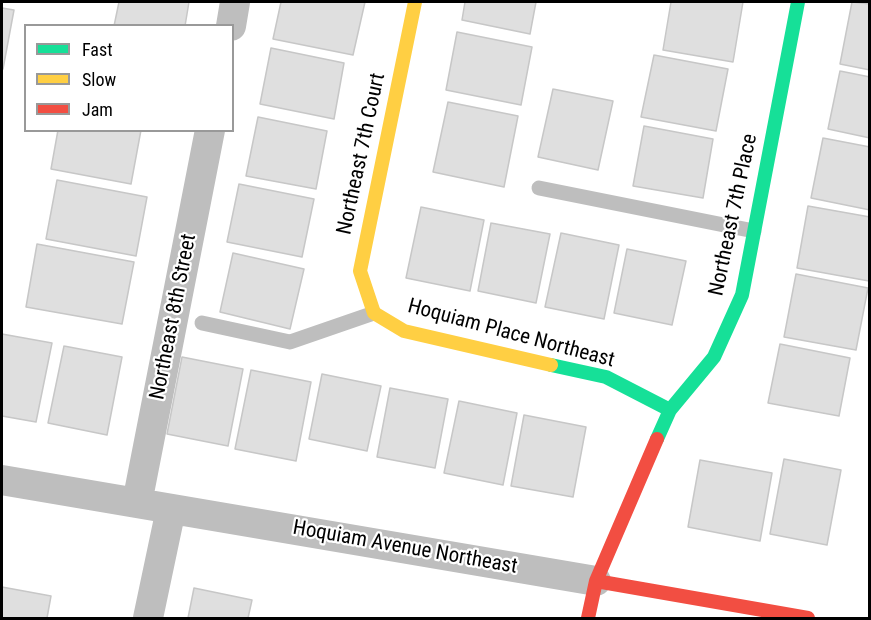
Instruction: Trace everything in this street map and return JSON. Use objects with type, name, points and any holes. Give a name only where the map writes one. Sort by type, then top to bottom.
[{"type":"street","points":[[231,24],[235,2]]},
{"type":"street","name":"Northeast 7th Court","points":[[374,313],[360,271],[415,2]]},
{"type":"street","name":"Northeast 7th Place","points":[[588,618],[596,581],[670,410],[714,357],[742,295],[798,2]]},
{"type":"street","name":"Northeast 8th Street","points":[[137,503],[210,132]]},
{"type":"street","name":"Hoquiam Place Northeast","points":[[374,313],[404,331],[606,377],[670,410]]},
{"type":"street","name":"Hoquiam Avenue Northeast","points":[[2,480],[808,618]]},
{"type":"street","points":[[148,618],[171,509]]},
{"type":"lane","points":[[539,188],[754,231]]},
{"type":"lane","points":[[202,323],[290,342],[374,313]]},
{"type":"building","points":[[119,2],[189,2],[185,24],[114,24]]},
{"type":"building","points":[[281,2],[365,2],[353,55],[273,39]]},
{"type":"building","points":[[465,2],[536,2],[530,34],[462,20]]},
{"type":"building","points":[[671,2],[743,2],[733,62],[663,50]]},
{"type":"building","points":[[852,2],[870,4],[870,70],[840,64]]},
{"type":"building","points":[[2,8],[14,10],[3,69],[2,69]]},
{"type":"building","points":[[457,32],[532,47],[521,105],[446,90]]},
{"type":"building","points":[[271,48],[344,63],[334,119],[260,104]]},
{"type":"building","points":[[654,55],[728,69],[716,131],[641,117]]},
{"type":"building","points":[[840,71],[870,77],[870,138],[828,129]]},
{"type":"building","points":[[553,89],[613,101],[598,170],[538,157]]},
{"type":"building","points":[[448,102],[518,116],[504,187],[433,172]]},
{"type":"building","points":[[258,117],[327,131],[316,189],[246,176]]},
{"type":"building","points":[[644,126],[713,139],[703,198],[633,186]]},
{"type":"building","points":[[58,132],[141,132],[131,184],[51,169]]},
{"type":"building","points":[[823,138],[870,147],[870,210],[811,198]]},
{"type":"building","points":[[57,180],[147,197],[136,256],[46,239]]},
{"type":"building","points":[[239,184],[314,199],[302,257],[227,242]]},
{"type":"building","points":[[808,206],[870,217],[869,281],[797,268]]},
{"type":"building","points":[[421,207],[484,220],[470,291],[406,278]]},
{"type":"building","points":[[491,223],[550,234],[536,303],[478,291]]},
{"type":"building","points":[[561,233],[619,245],[604,319],[545,307]]},
{"type":"building","points":[[37,244],[134,262],[122,324],[26,307]]},
{"type":"building","points":[[627,249],[686,261],[672,325],[614,313]]},
{"type":"building","points":[[233,253],[304,269],[290,329],[220,312]]},
{"type":"building","points":[[796,274],[868,288],[856,350],[784,337]]},
{"type":"building","points":[[2,334],[52,343],[36,422],[2,416]]},
{"type":"building","points":[[780,344],[850,358],[839,416],[768,403]]},
{"type":"building","points":[[64,346],[122,357],[107,435],[48,423]]},
{"type":"building","points":[[182,357],[243,369],[228,446],[167,434]]},
{"type":"building","points":[[251,370],[311,382],[296,461],[235,449]]},
{"type":"building","points":[[322,374],[381,386],[367,451],[309,439]]},
{"type":"building","points":[[390,388],[448,399],[435,468],[377,457]]},
{"type":"building","points":[[459,401],[517,413],[503,485],[444,473]]},
{"type":"building","points":[[524,415],[586,427],[573,497],[511,486]]},
{"type":"building","points":[[784,459],[841,470],[827,545],[770,534]]},
{"type":"building","points":[[700,460],[772,473],[760,541],[688,527]]},
{"type":"building","points":[[2,587],[51,596],[47,618],[2,618]]},
{"type":"building","points":[[194,588],[252,600],[248,618],[188,618]]},
{"type":"traffic: fast","points":[[657,439],[670,410],[714,357],[742,295],[798,2]]},
{"type":"traffic: fast","points":[[551,365],[606,377],[670,410]]},
{"type":"traffic: slow","points":[[415,2],[360,271],[374,313],[404,331],[551,365]]},
{"type":"traffic: jam","points":[[588,618],[596,581],[657,439]]},
{"type":"traffic: jam","points":[[596,581],[808,618]]}]
